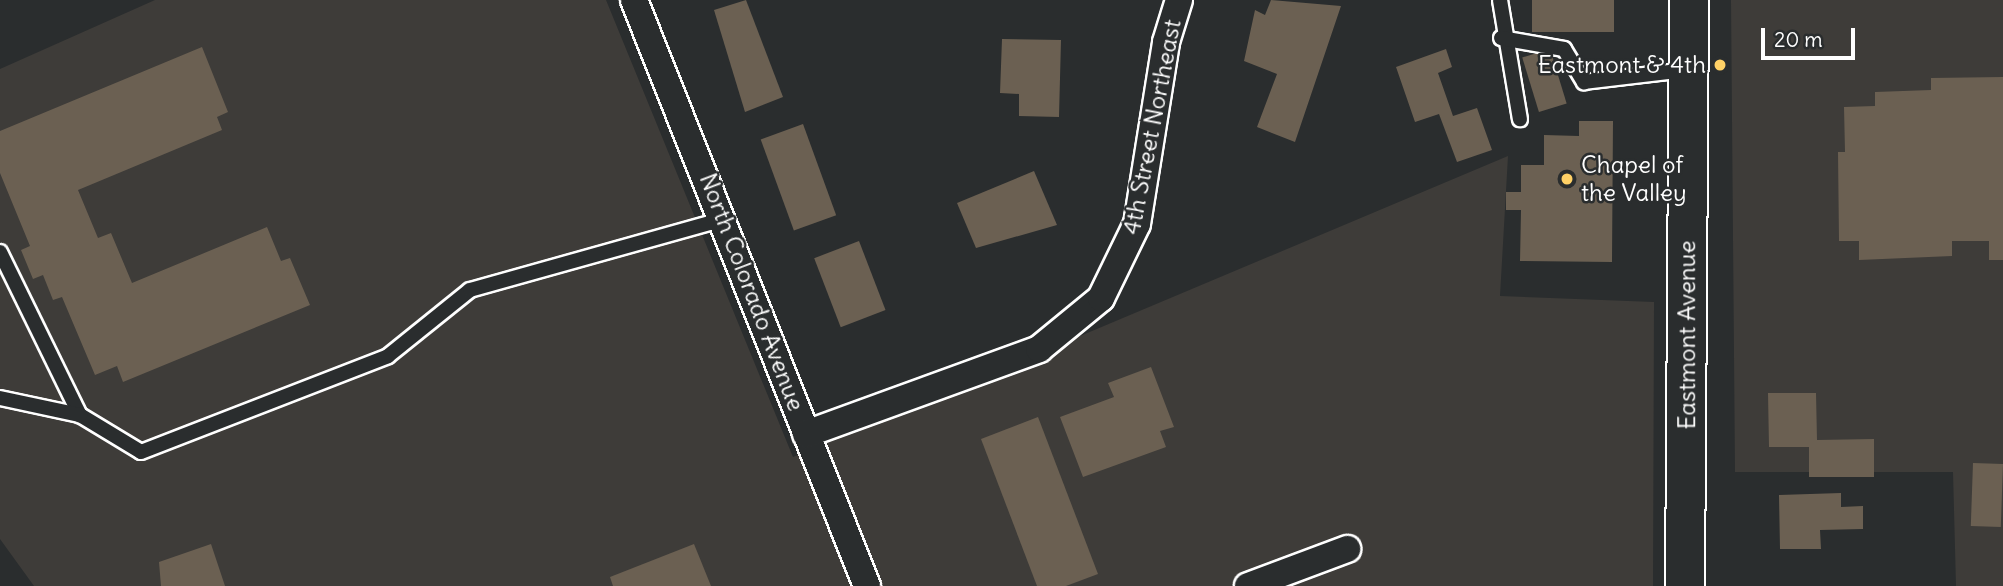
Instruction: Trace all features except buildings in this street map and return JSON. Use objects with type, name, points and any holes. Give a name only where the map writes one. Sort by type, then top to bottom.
[{"type":"main road","name":"Eastmont Avenue","points":[[1685,586],[1689,0]]},
{"type":"street","name":"North Colorado Avenue","points":[[634,0],[725,219],[867,586]]},
{"type":"street","name":"4th Street Northeast","points":[[807,435],[1039,349],[1101,298],[1137,224],[1166,42],[1180,0]]},
{"type":"street","points":[[1248,586],[1347,549]]},
{"type":"lane","points":[[1500,0],[1501,38],[1520,120]]},
{"type":"lane","points":[[1501,38],[1564,49],[1584,82],[1688,69]]},
{"type":"lane","points":[[0,398],[80,415],[141,452],[388,356],[470,290],[725,219]]},
{"type":"lane","points":[[0,251],[80,415]]},
{"type":"shaded area","points":[[155,0],[606,0],[793,457],[1508,156],[1500,296],[1654,302],[1653,586],[34,586],[0,539],[0,69]]},
{"type":"shaded area","points":[[1731,0],[2003,0],[2003,586],[1956,586],[1953,472],[1735,472]]},
{"type":"place","name":"Eastmont & 4th","points":[[1720,65]]},
{"type":"place","name":"Chapel of the Valley","points":[[1567,179]]}]
